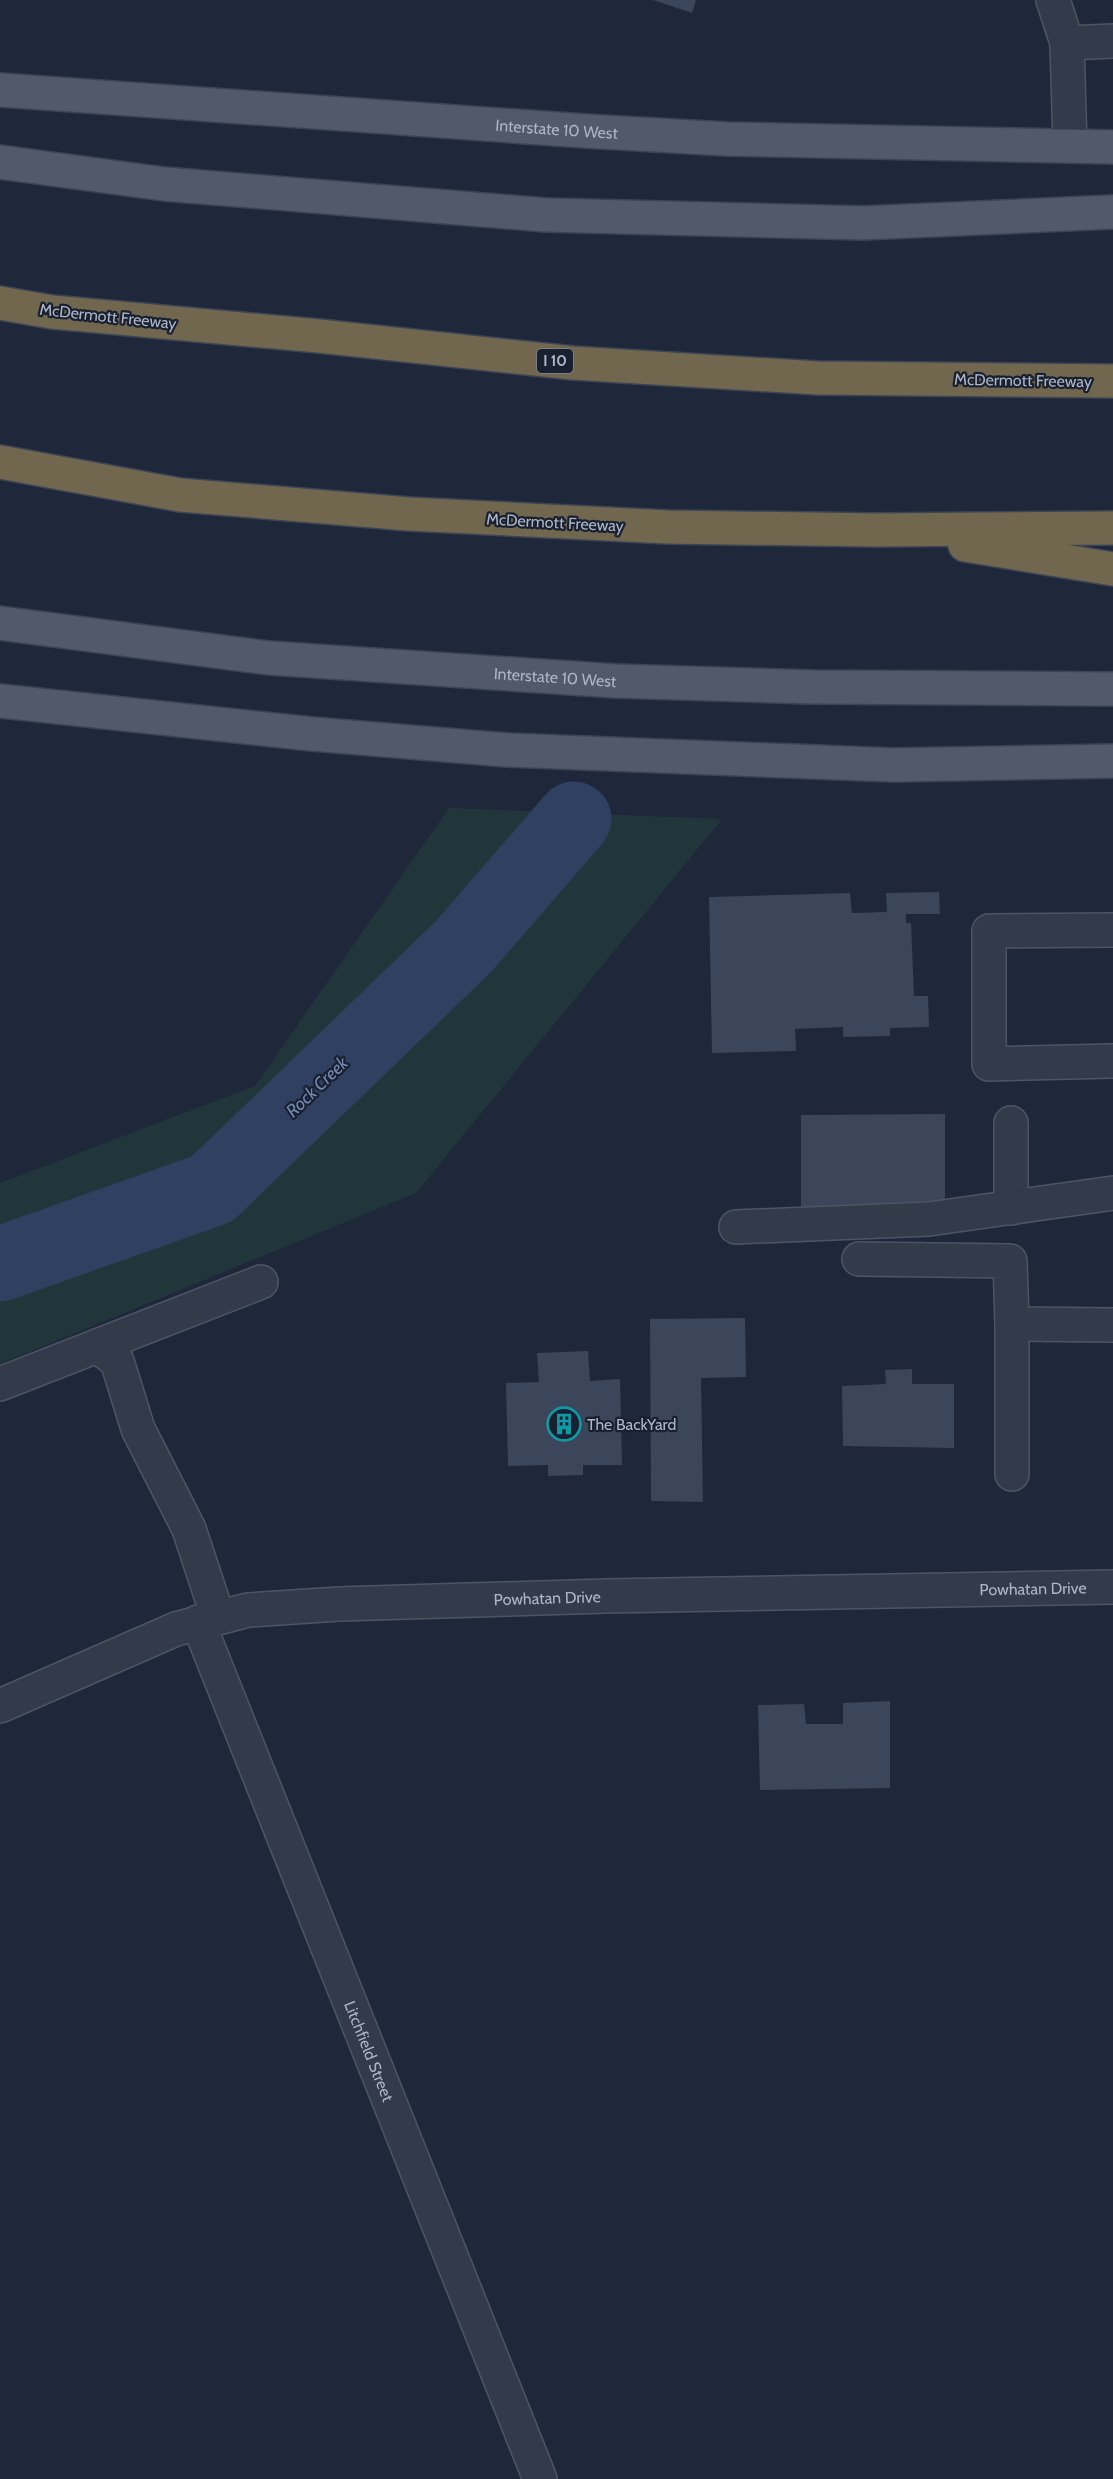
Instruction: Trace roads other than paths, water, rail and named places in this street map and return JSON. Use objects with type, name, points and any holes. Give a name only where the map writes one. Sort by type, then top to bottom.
[{"type":"highway","name":"McDermott Freeway","points":[[0,303],[52,312],[319,336],[573,363],[818,378],[1113,381]]},
{"type":"highway","name":"McDermott Freeway","points":[[0,462],[180,495],[409,514],[668,527],[875,530],[1113,528]]},
{"type":"highway","points":[[875,530],[1113,569]]},
{"type":"main road","name":"Interstate 10 West","points":[[0,90],[680,136],[970,146],[1113,147]]},
{"type":"main road","points":[[0,162],[164,184],[546,215],[863,223],[1113,212]]},
{"type":"main road","name":"Interstate 10 West","points":[[0,623],[269,658],[616,681],[811,687],[1113,689]]},
{"type":"main road","points":[[0,701],[312,734],[507,750],[894,765],[1113,761]]},
{"type":"street","points":[[1053,0],[1067,43],[1070,146]]},
{"type":"street","points":[[1067,43],[1113,41]]},
{"type":"street","points":[[1113,930],[989,931],[989,1064],[1113,1061]]},
{"type":"street","points":[[1011,1124],[1011,1208]]},
{"type":"street","points":[[736,1227],[929,1219],[1113,1193]]},
{"type":"street","points":[[859,1259],[1010,1261],[1012,1474]]},
{"type":"street","points":[[0,1384],[261,1282]]},
{"type":"street","points":[[1012,1324],[1113,1325]]},
{"type":"street","name":"Litchfield Street","points":[[97,1346],[117,1361],[138,1429],[189,1530],[208,1619],[540,2479]]},
{"type":"street","name":"Powhatan Drive","points":[[0,1706],[176,1629],[248,1610],[350,1604],[618,1596],[1113,1587]]},
{"type":"waterway","name":"Rock Creek","points":[[0,1264],[212,1189],[464,946],[574,819]]},
{"type":"place","name":"The BackYard","points":[[564,1424]]}]
